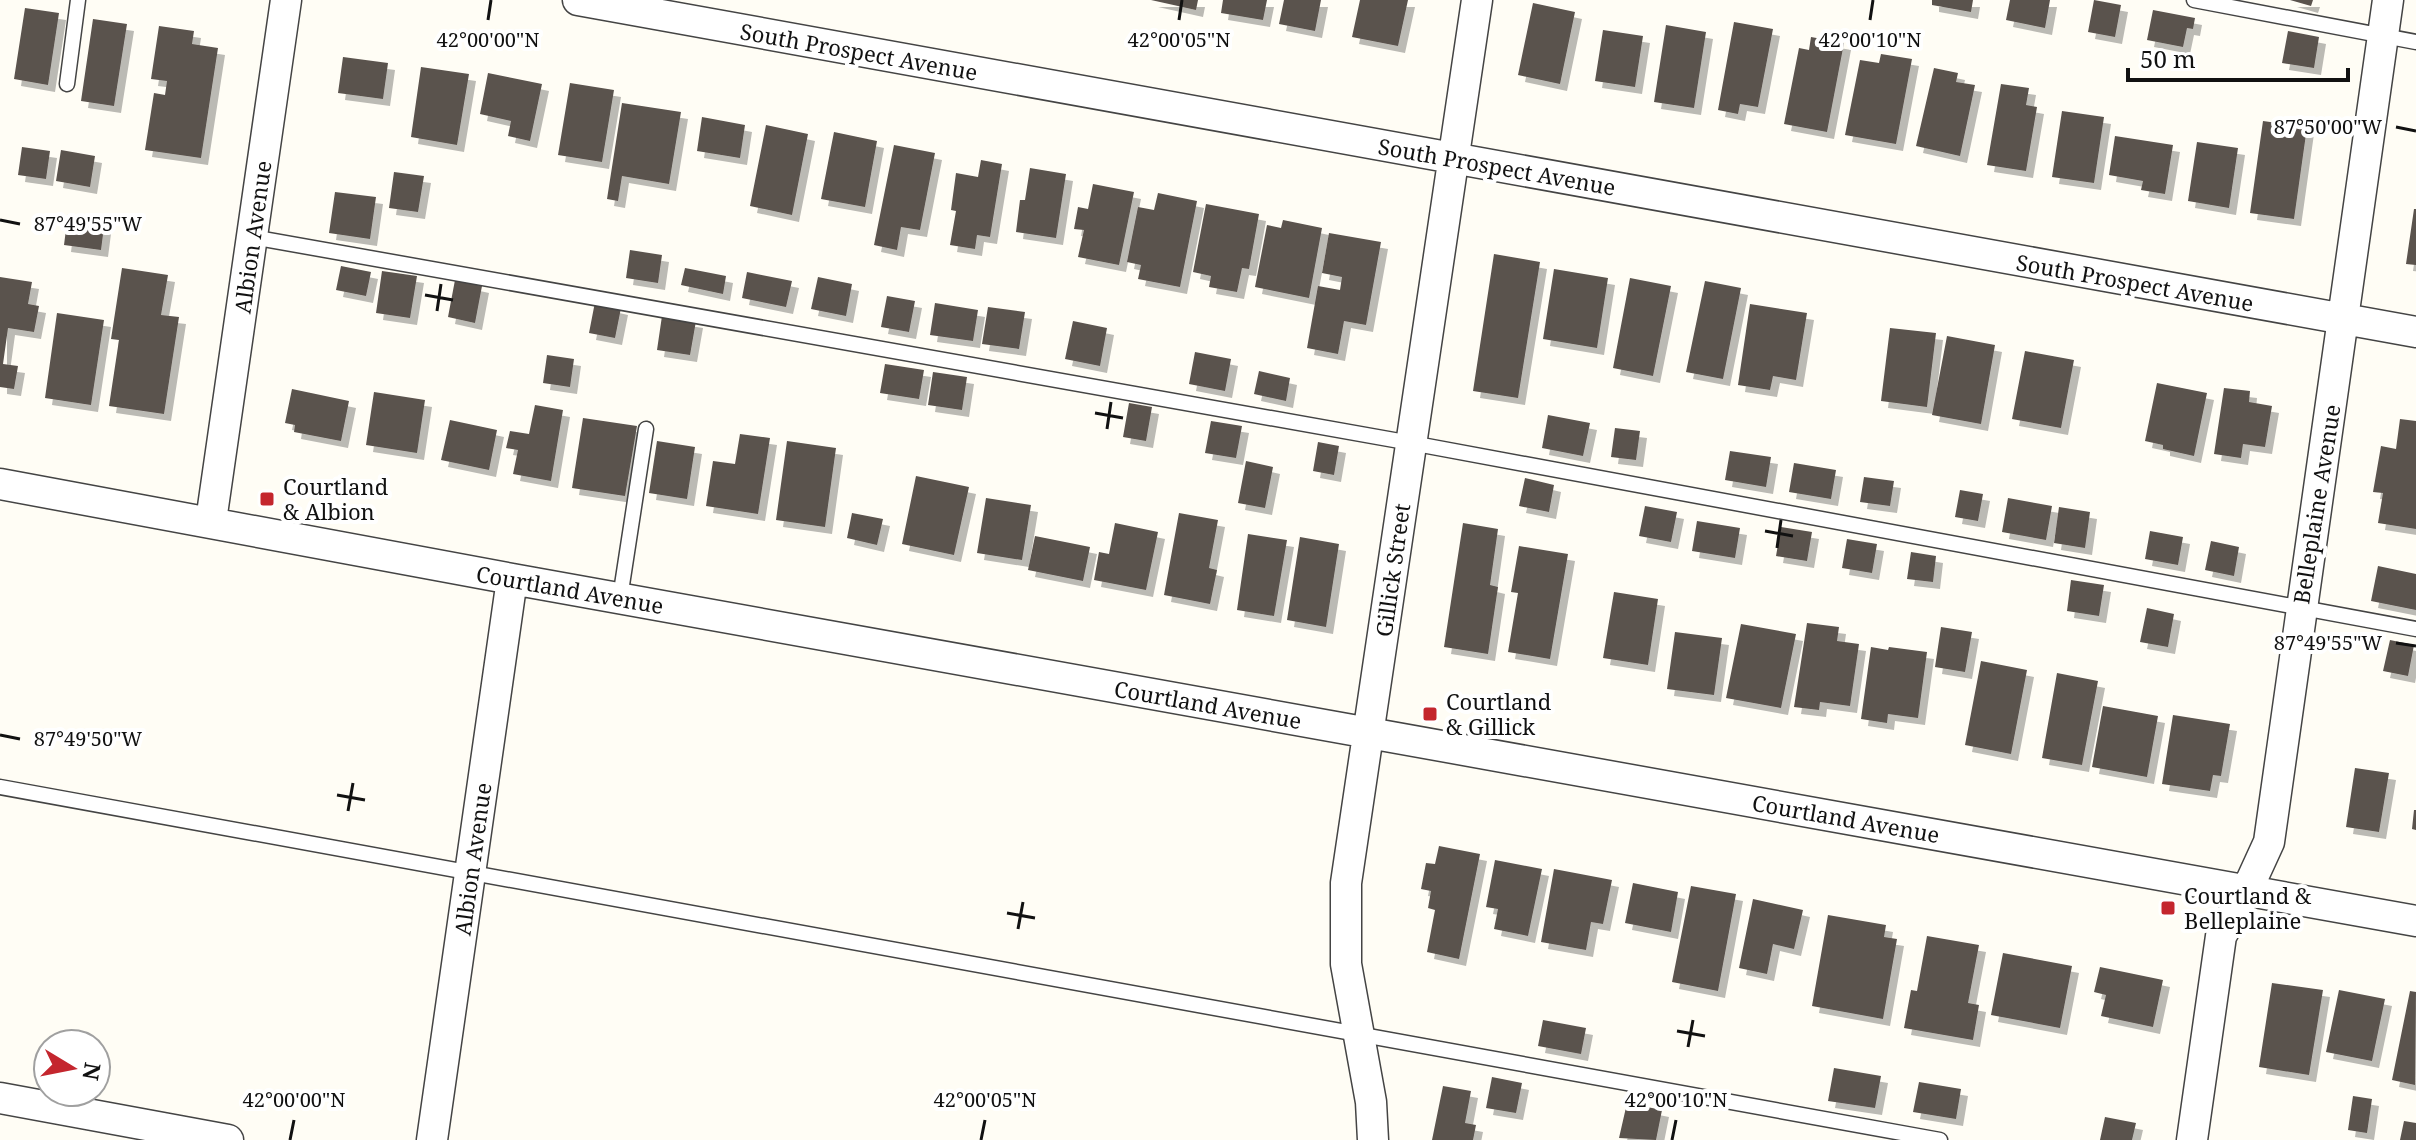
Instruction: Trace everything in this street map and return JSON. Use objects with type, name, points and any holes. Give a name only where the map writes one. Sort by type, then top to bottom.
[{"type":"street","name":"Albion Avenue","points":[[211,521],[286,0]]},
{"type":"street","name":"South Prospect Avenue","points":[[578,0],[2416,332]]},
{"type":"street","name":"Gillick Street","points":[[1373,1140],[1371,1102],[1346,964],[1346,883],[1477,0]]},
{"type":"street","name":"Belleplaine Avenue","points":[[2192,1140],[2221,936],[2269,842],[2388,0]]},
{"type":"street","name":"Courtland Avenue","points":[[0,484],[2416,921]]},
{"type":"street","name":"Albion Avenue","points":[[432,1140],[512,579]]},
{"type":"street","points":[[0,1098],[228,1140]]},
{"type":"lane","points":[[67,84],[78,0]]},
{"type":"lane","points":[[2194,0],[2416,42]]},
{"type":"lane","points":[[252,237],[1411,443],[2416,629]]},
{"type":"lane","points":[[620,598],[646,429]]},
{"type":"lane","points":[[0,787],[1940,1140]]},
{"type":"building","points":[[1151,0],[1198,0],[1196,10]]},
{"type":"building","points":[[1223,0],[1267,0],[1263,20],[1221,13]]},
{"type":"building","points":[[1284,0],[1321,0],[1315,31],[1279,24]]},
{"type":"building","points":[[1360,0],[1408,0],[1398,46],[1352,37]]},
{"type":"building","points":[[1932,0],[1973,0],[1971,12],[1932,5]]},
{"type":"building","points":[[2010,0],[2050,0],[2045,28],[2006,20]]},
{"type":"building","points":[[2094,0],[2121,5],[2115,37],[2088,32]]},
{"type":"building","points":[[2290,0],[2313,0],[2311,6]]},
{"type":"building","points":[[1533,3],[1575,12],[1560,84],[1518,75]]},
{"type":"building","points":[[25,8],[59,13],[48,85],[14,79]]},
{"type":"building","points":[[2153,10],[2195,18],[2193,29],[2187,28],[2183,47],[2147,40]]},
{"type":"building","points":[[93,19],[127,24],[114,106],[81,101]]},
{"type":"building","points":[[1734,22],[1773,29],[1758,107],[1740,104],[1738,114],[1718,110]]},
{"type":"building","points":[[1666,25],[1706,32],[1694,108],[1654,102]]},
{"type":"building","points":[[159,26],[194,31],[192,44],[218,48],[201,158],[145,150],[154,93],[165,95],[167,81],[151,79]]},
{"type":"building","points":[[1603,30],[1643,36],[1635,87],[1595,81]]},
{"type":"building","points":[[2288,31],[2319,37],[2314,68],[2282,63]]},
{"type":"building","points":[[1811,37],[1844,43],[1827,132],[1784,124],[1799,48],[1809,50]]},
{"type":"building","points":[[1881,54],[1912,59],[1896,144],[1845,135],[1860,60],[1879,63]]},
{"type":"building","points":[[343,57],[388,63],[383,99],[338,93]]},
{"type":"building","points":[[421,67],[469,74],[457,145],[411,137]]},
{"type":"building","points":[[1934,68],[1958,73],[1956,82],[1975,85],[1960,156],[1916,146]]},
{"type":"building","points":[[488,73],[542,84],[530,141],[508,136],[511,121],[480,114]]},
{"type":"building","points":[[570,83],[614,90],[602,162],[558,155]]},
{"type":"building","points":[[2001,84],[2029,88],[2026,105],[2037,107],[2026,171],[1987,165]]},
{"type":"building","points":[[622,103],[681,112],[669,184],[622,176],[618,201],[607,199]]},
{"type":"building","points":[[2062,111],[2104,117],[2094,183],[2052,177]]},
{"type":"building","points":[[702,117],[745,125],[740,158],[697,151]]},
{"type":"building","points":[[2263,121],[2307,127],[2294,219],[2250,213]]},
{"type":"building","points":[[766,125],[808,134],[792,215],[750,206]]},
{"type":"building","points":[[834,132],[877,141],[865,207],[821,199]]},
{"type":"building","points":[[2115,136],[2173,145],[2165,194],[2141,190],[2143,181],[2109,175]]},
{"type":"building","points":[[2197,142],[2238,148],[2229,208],[2188,201]]},
{"type":"building","points":[[894,145],[935,153],[920,230],[901,227],[897,250],[874,245]]},
{"type":"building","points":[[22,147],[50,151],[46,179],[18,175]]},
{"type":"building","points":[[61,150],[95,156],[90,187],[56,181]]},
{"type":"building","points":[[981,160],[1002,164],[990,237],[977,235],[975,249],[950,245],[956,211],[951,210],[956,173],[978,177]]},
{"type":"building","points":[[1030,168],[1066,174],[1056,238],[1016,232],[1020,200],[1025,200]]},
{"type":"building","points":[[394,172],[424,176],[418,212],[389,208]]},
{"type":"building","points":[[1093,184],[1134,192],[1119,265],[1078,257],[1084,230],[1074,229],[1078,207],[1088,209]]},
{"type":"building","points":[[335,192],[376,197],[370,239],[329,233]]},
{"type":"building","points":[[1158,193],[1197,201],[1180,287],[1138,279],[1141,265],[1127,262],[1138,207],[1154,210]]},
{"type":"building","points":[[1206,204],[1259,214],[1249,269],[1242,268],[1237,292],[1209,287],[1211,276],[1193,272]]},
{"type":"building","points":[[2416,209],[2416,265],[2406,264]]},
{"type":"building","points":[[68,214],[105,219],[101,250],[64,245]]},
{"type":"building","points":[[1283,220],[1322,228],[1309,298],[1255,287],[1267,225],[1281,228]]},
{"type":"building","points":[[1329,233],[1381,242],[1366,325],[1344,321],[1338,354],[1307,348],[1318,286],[1340,290],[1342,277],[1322,273]]},
{"type":"building","points":[[630,250],[662,255],[658,283],[626,278]]},
{"type":"building","points":[[1494,254],[1540,262],[1518,398],[1473,391]]},
{"type":"building","points":[[341,266],[371,272],[366,296],[336,290]]},
{"type":"building","points":[[122,268],[168,275],[161,315],[179,317],[164,414],[109,406],[119,340],[111,339]]},
{"type":"building","points":[[685,268],[726,276],[723,294],[681,285]]},
{"type":"building","points":[[1554,269],[1608,278],[1597,348],[1543,339]]},
{"type":"building","points":[[382,271],[417,276],[410,318],[376,313]]},
{"type":"building","points":[[747,272],[792,281],[786,307],[742,298]]},
{"type":"building","points":[[0,277],[32,282],[28,304],[39,306],[34,332],[8,328],[3,364],[18,366],[14,389],[0,387]]},
{"type":"building","points":[[818,277],[852,284],[846,316],[811,309]]},
{"type":"building","points":[[1630,278],[1671,286],[1653,376],[1613,368]]},
{"type":"building","points":[[455,280],[482,286],[475,323],[448,317]]},
{"type":"building","points":[[1705,281],[1741,288],[1723,379],[1686,372]]},
{"type":"building","points":[[887,296],[915,301],[909,332],[881,327]]},
{"type":"building","points":[[595,302],[621,308],[615,338],[589,333]]},
{"type":"building","points":[[935,303],[978,310],[973,341],[930,335]]},
{"type":"building","points":[[1750,304],[1807,313],[1796,380],[1773,376],[1770,390],[1738,385]]},
{"type":"building","points":[[988,307],[1025,312],[1019,349],[982,344]]},
{"type":"building","points":[[57,313],[104,320],[91,405],[45,398]]},
{"type":"building","points":[[662,316],[696,321],[690,355],[657,350]]},
{"type":"building","points":[[1073,321],[1107,328],[1100,366],[1065,359]]},
{"type":"building","points":[[1890,328],[1936,333],[1927,407],[1881,401]]},
{"type":"building","points":[[1947,336],[1995,345],[1981,424],[1932,415]]},
{"type":"building","points":[[2025,351],[2074,360],[2061,428],[2012,419]]},
{"type":"building","points":[[1195,352],[1231,359],[1225,391],[1189,384]]},
{"type":"building","points":[[547,355],[574,359],[570,387],[543,383]]},
{"type":"building","points":[[885,364],[924,370],[919,399],[880,393]]},
{"type":"building","points":[[1259,371],[1290,378],[1286,401],[1254,394]]},
{"type":"building","points":[[933,372],[967,377],[962,410],[928,405]]},
{"type":"building","points":[[2157,383],[2207,393],[2194,456],[2145,441]]},
{"type":"building","points":[[2224,388],[2250,391],[2249,402],[2272,406],[2265,447],[2243,444],[2241,458],[2214,454]]},
{"type":"building","points":[[292,389],[349,401],[341,441],[294,432],[295,425],[285,423]]},
{"type":"building","points":[[374,392],[425,400],[417,453],[366,445]]},
{"type":"building","points":[[1129,403],[1152,407],[1146,441],[1123,437]]},
{"type":"building","points":[[535,405],[563,410],[551,481],[513,474],[518,450],[506,448],[510,431],[529,434]]},
{"type":"building","points":[[1548,415],[1590,423],[1583,456],[1542,448]]},
{"type":"building","points":[[583,418],[637,426],[625,496],[572,488]]},
{"type":"building","points":[[2400,419],[2416,421],[2416,529],[2378,523],[2383,493],[2373,492],[2381,446],[2396,449]]},
{"type":"building","points":[[450,420],[497,430],[489,470],[441,460]]},
{"type":"building","points":[[1211,421],[1242,426],[1236,458],[1205,453]]},
{"type":"building","points":[[1615,428],[1640,431],[1636,460],[1611,457]]},
{"type":"building","points":[[740,434],[770,438],[758,514],[706,506],[713,461],[735,464]]},
{"type":"building","points":[[657,441],[695,447],[687,499],[649,493]]},
{"type":"building","points":[[787,441],[836,448],[825,527],[776,520]]},
{"type":"building","points":[[1318,442],[1339,446],[1334,475],[1313,471]]},
{"type":"building","points":[[1730,451],[1771,457],[1766,487],[1725,480]]},
{"type":"building","points":[[1246,461],[1273,467],[1265,508],[1238,503]]},
{"type":"building","points":[[1794,463],[1836,470],[1831,499],[1789,492]]},
{"type":"building","points":[[916,476],[969,487],[954,555],[902,544]]},
{"type":"building","points":[[1864,477],[1894,481],[1890,506],[1860,502]]},
{"type":"building","points":[[1525,478],[1554,485],[1549,512],[1519,506]]},
{"type":"building","points":[[1960,490],[1983,494],[1978,521],[1955,517]]},
{"type":"building","points":[[986,498],[1031,505],[1022,560],[977,553]]},
{"type":"building","points":[[2008,498],[2052,506],[2046,540],[2002,532]]},
{"type":"building","points":[[1645,506],[1677,512],[1671,542],[1639,536]]},
{"type":"building","points":[[2059,507],[2090,512],[2085,548],[2054,543]]},
{"type":"building","points":[[852,513],[883,519],[877,545],[847,538]]},
{"type":"building","points":[[1179,513],[1218,520],[1209,568],[1217,570],[1210,604],[1164,595]]},
{"type":"building","points":[[1697,521],[1740,528],[1735,558],[1692,551]]},
{"type":"building","points":[[1115,523],[1158,532],[1146,590],[1094,580],[1099,552],[1109,554]]},
{"type":"building","points":[[1463,523],[1498,529],[1490,585],[1498,587],[1488,654],[1444,647]]},
{"type":"building","points":[[1781,527],[1812,532],[1807,561],[1776,556]]},
{"type":"building","points":[[2150,531],[2183,537],[2178,565],[2145,559]]},
{"type":"building","points":[[1248,534],[1287,540],[1274,616],[1237,610]]},
{"type":"building","points":[[1035,536],[1090,547],[1083,581],[1028,570]]},
{"type":"building","points":[[1300,537],[1339,544],[1326,627],[1287,620]]},
{"type":"building","points":[[1847,539],[1877,544],[1872,573],[1842,568]]},
{"type":"building","points":[[2211,541],[2239,547],[2234,576],[2205,570]]},
{"type":"building","points":[[1519,546],[1568,554],[1550,659],[1508,652],[1518,593],[1511,592]]},
{"type":"building","points":[[1911,552],[1936,556],[1933,582],[1907,579]]},
{"type":"building","points":[[2378,566],[2416,574],[2416,610],[2371,601]]},
{"type":"building","points":[[2071,580],[2104,585],[2099,616],[2067,611]]},
{"type":"building","points":[[1614,592],[1658,599],[1648,665],[1603,658]]},
{"type":"building","points":[[2147,608],[2174,614],[2168,647],[2140,642]]},
{"type":"building","points":[[1807,623],[1839,627],[1837,641],[1859,644],[1850,706],[1820,702],[1819,710],[1794,707]]},
{"type":"building","points":[[1741,624],[1796,634],[1781,708],[1726,698]]},
{"type":"building","points":[[1941,627],[1972,632],[1965,672],[1935,667]]},
{"type":"building","points":[[1675,632],[1722,638],[1714,695],[1667,689]]},
{"type":"building","points":[[2390,640],[2414,645],[2408,676],[2383,671]]},
{"type":"building","points":[[1871,647],[1927,652],[1918,718],[1888,714],[1887,723],[1861,719]]},
{"type":"building","points":[[1981,661],[2027,670],[2011,754],[1965,745]]},
{"type":"building","points":[[2057,673],[2098,681],[2082,765],[2042,758]]},
{"type":"building","points":[[2103,706],[2158,716],[2147,777],[2092,767]]},
{"type":"building","points":[[2173,715],[2230,724],[2221,776],[2213,775],[2210,791],[2162,784]]},
{"type":"building","points":[[2355,768],[2389,773],[2379,832],[2346,827]]},
{"type":"building","points":[[2416,810],[2416,830],[2412,829]]},
{"type":"building","points":[[1439,846],[1480,854],[1459,959],[1427,952],[1435,910],[1428,908],[1431,891],[1421,889],[1426,863],[1435,864]]},
{"type":"building","points":[[1495,860],[1542,869],[1528,936],[1494,929],[1498,909],[1486,907]]},
{"type":"building","points":[[1554,869],[1612,880],[1603,924],[1591,922],[1586,950],[1541,942]]},
{"type":"building","points":[[1633,883],[1678,892],[1671,932],[1625,923]]},
{"type":"building","points":[[1691,886],[1736,894],[1718,991],[1672,982]]},
{"type":"building","points":[[1753,899],[1803,910],[1794,949],[1773,944],[1767,974],[1739,968]]},
{"type":"building","points":[[1828,915],[1886,925],[1884,937],[1897,939],[1883,1019],[1812,1006]]},
{"type":"building","points":[[1927,936],[1979,945],[1968,1003],[1979,1005],[1973,1040],[1904,1028],[1911,990],[1917,991]]},
{"type":"building","points":[[2003,953],[2072,966],[2060,1028],[1991,1015]]},
{"type":"building","points":[[2100,967],[2163,980],[2153,1027],[2101,1016],[2106,995],[2094,992]]},
{"type":"building","points":[[2272,983],[2323,990],[2309,1075],[2259,1067]]},
{"type":"building","points":[[2339,990],[2385,999],[2372,1061],[2326,1052]]},
{"type":"building","points":[[2410,991],[2416,992],[2415,1085],[2392,1080]]},
{"type":"building","points":[[1543,1020],[1586,1028],[1581,1054],[1538,1046]]},
{"type":"building","points":[[1834,1068],[1881,1076],[1875,1108],[1828,1101]]},
{"type":"building","points":[[1492,1077],[1522,1083],[1516,1113],[1486,1108]]},
{"type":"building","points":[[1919,1082],[1961,1089],[1956,1119],[1913,1112]]},
{"type":"building","points":[[1443,1086],[1471,1091],[1465,1123],[1476,1125],[1473,1140],[1432,1140]]},
{"type":"building","points":[[2353,1096],[2372,1099],[2367,1133],[2348,1130]]},
{"type":"building","points":[[1627,1103],[1662,1110],[1656,1140],[1619,1138]]},
{"type":"building","points":[[2105,1117],[2136,1123],[2132,1140],[2100,1140]]},
{"type":"building","points":[[2404,1121],[2416,1123],[2416,1140],[2400,1140]]},
{"type":"place","name":"Courtland & Albion","points":[[267,499]]},
{"type":"place","name":"Courtland & Gillick","points":[[1430,714]]},
{"type":"place","name":"Courtland & Belleplaine","points":[[2168,908]]}]
